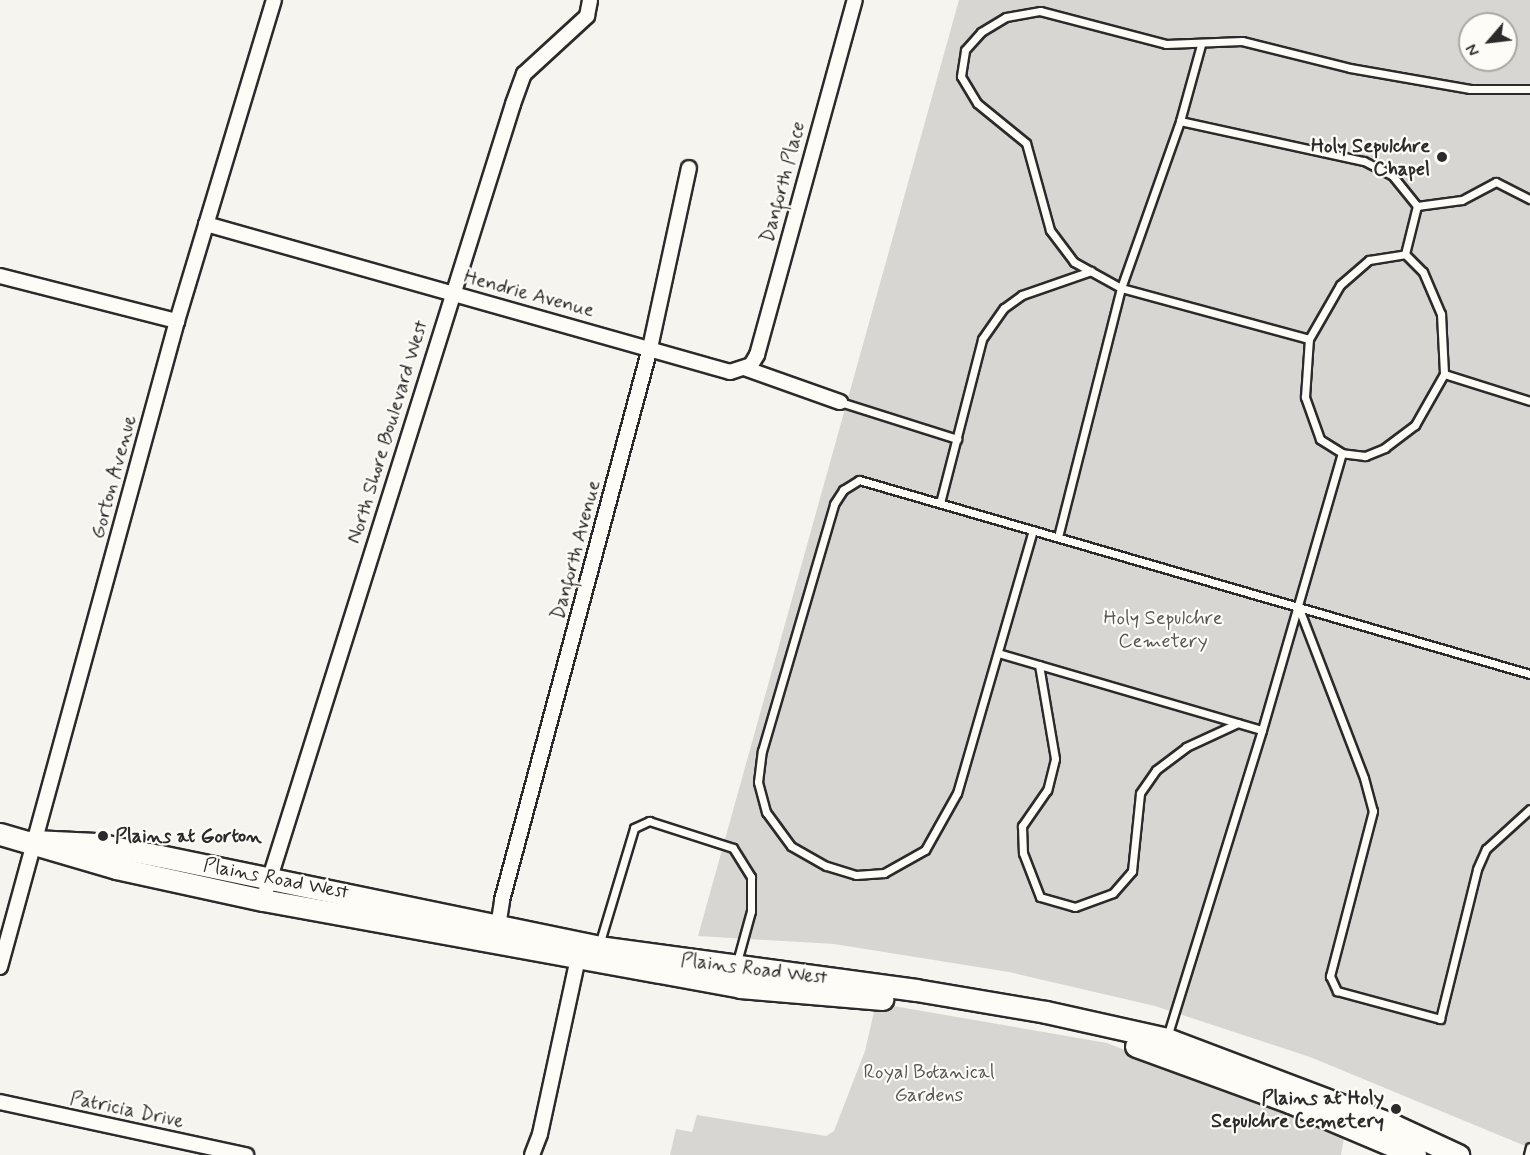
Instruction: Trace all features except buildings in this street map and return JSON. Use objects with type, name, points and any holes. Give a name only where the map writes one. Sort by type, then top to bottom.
[{"type":"main road","name":"Plains Road West","points":[[0,834],[33,841],[116,868],[263,900],[735,968],[940,994],[1165,1046],[1393,1125],[1458,1155]]},
{"type":"main road","name":"Plains Road West","points":[[33,841],[96,844],[270,878],[497,933],[578,958],[740,987],[888,1000],[996,1015],[1165,1046],[1415,1155]]},
{"type":"street","name":"Gorton Avenue","points":[[0,967],[177,321],[274,0]]},
{"type":"street","name":"North Shore Boulevard West","points":[[263,900],[451,293],[524,74],[586,16],[591,0]]},
{"type":"street","name":"Danforth Place","points":[[744,368],[751,365],[758,355],[855,0]]},
{"type":"street","name":"Danforth Avenue","points":[[497,933],[650,348],[689,168]]},
{"type":"street","name":"Hendrie Avenue","points":[[206,224],[730,372],[744,368],[840,402]]},
{"type":"street","points":[[0,276],[177,321]]},
{"type":"street","points":[[532,1155],[540,1134],[578,958]]},
{"type":"street","name":"Patricia Drive","points":[[0,1102],[246,1155]]},
{"type":"lane","points":[[1309,339],[1121,288],[1074,262],[1050,230],[1026,143],[977,102],[961,76],[965,50],[981,32],[1006,17],[1040,11],[1166,44],[1200,45],[1242,41],[1350,68],[1470,89],[1530,88]]},
{"type":"lane","points":[[1058,537],[1121,288],[1180,122],[1200,45]]},
{"type":"lane","points":[[1180,122],[1364,161],[1392,175],[1418,206]]},
{"type":"lane","points":[[1418,206],[1462,200],[1496,182],[1530,199]]},
{"type":"lane","points":[[1405,254],[1418,206]]},
{"type":"lane","points":[[1405,254],[1423,272],[1441,314],[1444,374],[1414,425],[1385,448],[1365,456],[1342,453],[1320,439],[1305,397],[1309,339],[1347,279],[1369,260],[1405,254]]},
{"type":"lane","points":[[940,503],[982,339],[1004,308],[1022,295],[1091,271]]},
{"type":"lane","points":[[1444,374],[1530,401]]},
{"type":"lane","points":[[840,402],[957,438]]},
{"type":"lane","points":[[1165,1046],[1262,730],[1342,453]]},
{"type":"lane","points":[[1033,530],[957,793],[925,850],[884,873],[856,875],[826,866],[791,846],[766,812],[758,782],[762,751],[834,504],[843,490],[859,480],[1298,606],[1530,674]]},
{"type":"lane","points":[[1298,606],[1365,778],[1373,811],[1330,976],[1337,990],[1440,1020],[1477,869],[1486,849],[1530,809]]},
{"type":"lane","points":[[998,653],[1262,730]]},
{"type":"lane","points":[[1039,665],[1055,759],[1047,790],[1022,826],[1023,853],[1040,897],[1075,907],[1113,893],[1132,871],[1140,793],[1156,770],[1186,747],[1238,723]]},
{"type":"lane","points":[[598,947],[634,828],[650,821],[733,848],[752,877],[751,911],[735,968]]},
{"type":"lane","points":[[1528,1155],[1530,1147]]},
{"type":"green space","name":"Holy Sepulchre Cemetery","points":[[959,0],[1530,0],[1530,1148],[1310,1057],[1155,1006],[1009,972],[834,944],[698,936]]},
{"type":"green space","name":"Royal Botanical Gardens","points":[[876,1003],[1107,1043],[1344,1138],[1341,1155],[670,1155],[676,1129],[692,1132],[697,1115],[826,1136],[834,1131],[865,1051]]},
{"type":"place","name":"Holy Sepulchre Chapel","points":[[1442,157]]},
{"type":"place","name":"Plains at Gorton","points":[[103,836]]},
{"type":"place","name":"Plains at Holy Sepulchre Cemetery","points":[[1396,1109]]}]
